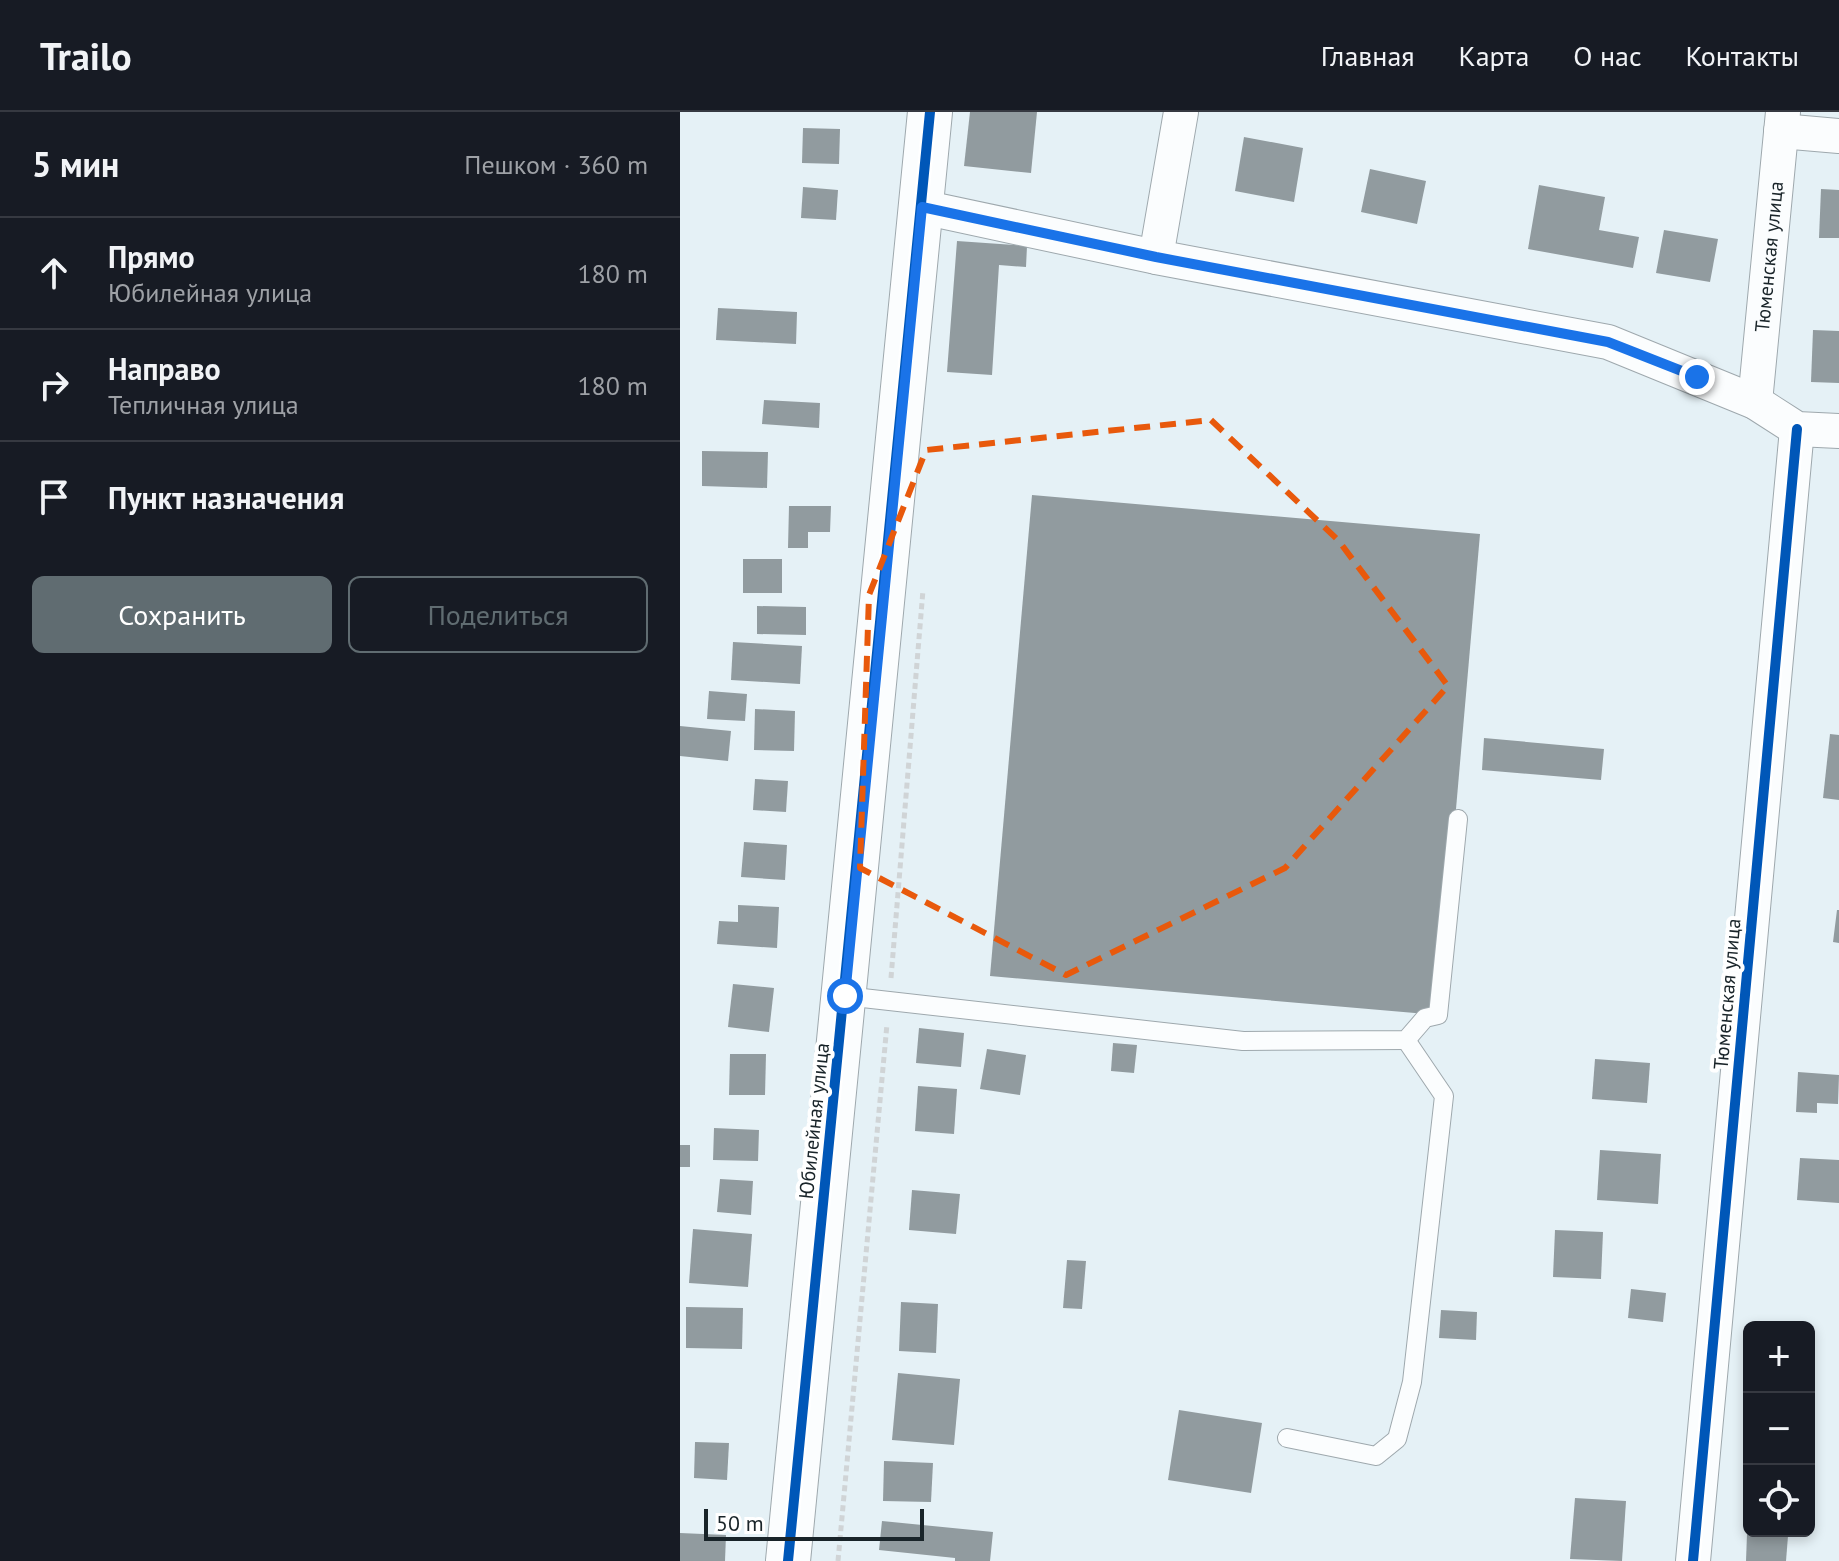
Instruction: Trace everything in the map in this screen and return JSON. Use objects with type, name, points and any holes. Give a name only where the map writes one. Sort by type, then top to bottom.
[{"type":"street","name":"Юбилейная улица","points":[[788,1561],[930,112]]},
{"type":"street","points":[[1156,257],[1181,112]]},
{"type":"street","points":[[1782,121],[1839,136]]},
{"type":"street","name":"Тюменская улица","points":[[1755,402],[1782,121]]},
{"type":"street","points":[[922,207],[1156,257],[1608,342],[1755,402],[1797,429],[1839,431]]},
{"type":"street","name":"Тюменская улица","points":[[1693,1561],[1797,429]]},
{"type":"lane","points":[[845,996],[1243,1041],[1406,1040],[1425,1018],[1438,1015],[1458,819]]},
{"type":"lane","points":[[1287,1438],[1376,1456],[1397,1439],[1412,1382],[1444,1096],[1406,1040]]},
{"type":"path","points":[[838,1561],[923,590]]},
{"type":"highlighted area","points":[[1211,420],[1338,540],[1448,686],[1285,868],[1066,975],[860,868],[869,595],[926,450]]},
{"type":"building","points":[[970,112],[1037,112],[1031,173],[964,166]]},
{"type":"building","points":[[803,128],[840,129],[839,164],[802,163]]},
{"type":"building","points":[[1244,137],[1303,148],[1294,202],[1235,191]]},
{"type":"building","points":[[1370,169],[1426,181],[1417,224],[1361,212]]},
{"type":"building","points":[[1539,185],[1605,197],[1599,230],[1639,237],[1633,268],[1528,249]]},
{"type":"building","points":[[803,187],[838,190],[836,220],[801,218]]},
{"type":"building","points":[[1821,189],[1839,190],[1839,238],[1819,238]]},
{"type":"building","points":[[1664,230],[1718,239],[1710,282],[1656,273]]},
{"type":"building","points":[[957,241],[1027,246],[1026,267],[999,265],[992,375],[947,372]]},
{"type":"building","points":[[718,308],[797,312],[796,344],[716,340]]},
{"type":"building","points":[[1813,330],[1839,331],[1839,383],[1811,382]]},
{"type":"building","points":[[764,400],[820,403],[819,428],[762,424]]},
{"type":"building","points":[[702,451],[768,452],[767,488],[702,486]]},
{"type":"building","points":[[1032,495],[1480,534],[1438,1015],[990,976]]},
{"type":"building","points":[[789,506],[831,506],[830,532],[808,532],[808,548],[788,548]]},
{"type":"building","points":[[743,559],[782,559],[782,593],[743,593]]},
{"type":"building","points":[[757,606],[806,607],[806,635],[757,634]]},
{"type":"building","points":[[733,642],[802,646],[800,684],[731,680]]},
{"type":"building","points":[[709,691],[747,694],[745,721],[707,719]]},
{"type":"building","points":[[755,709],[795,711],[794,751],[754,750]]},
{"type":"building","points":[[680,726],[731,731],[728,761],[680,756]]},
{"type":"building","points":[[1830,734],[1839,735],[1839,800],[1823,798]]},
{"type":"building","points":[[1484,738],[1604,749],[1601,780],[1482,770]]},
{"type":"building","points":[[755,779],[788,781],[786,812],[753,810]]},
{"type":"building","points":[[744,842],[787,845],[785,880],[741,877]]},
{"type":"building","points":[[738,905],[779,907],[777,948],[717,944],[719,921],[738,922]]},
{"type":"building","points":[[1839,910],[1839,943],[1833,942]]},
{"type":"building","points":[[733,984],[774,988],[769,1032],[728,1027]]},
{"type":"building","points":[[919,1028],[964,1033],[961,1067],[916,1063]]},
{"type":"building","points":[[1113,1043],[1137,1045],[1134,1073],[1111,1071]]},
{"type":"building","points":[[987,1049],[1026,1055],[1020,1095],[980,1089]]},
{"type":"building","points":[[730,1054],[766,1054],[765,1095],[729,1095]]},
{"type":"building","points":[[1595,1059],[1650,1063],[1647,1103],[1592,1099]]},
{"type":"building","points":[[1798,1072],[1839,1075],[1838,1104],[1817,1103],[1817,1113],[1796,1112]]},
{"type":"building","points":[[918,1086],[957,1089],[954,1134],[915,1131]]},
{"type":"building","points":[[714,1128],[759,1130],[758,1161],[713,1160]]},
{"type":"building","points":[[680,1145],[690,1145],[690,1167],[680,1167]]},
{"type":"building","points":[[1600,1150],[1661,1154],[1658,1204],[1597,1200]]},
{"type":"building","points":[[1800,1158],[1839,1160],[1839,1203],[1797,1200]]},
{"type":"building","points":[[720,1179],[753,1181],[751,1215],[717,1212]]},
{"type":"building","points":[[912,1190],[960,1194],[956,1234],[909,1230]]},
{"type":"building","points":[[693,1229],[752,1234],[748,1287],[689,1283]]},
{"type":"building","points":[[1555,1230],[1603,1232],[1601,1279],[1553,1277]]},
{"type":"building","points":[[1067,1260],[1086,1261],[1082,1309],[1063,1308]]},
{"type":"building","points":[[1631,1289],[1666,1293],[1663,1322],[1628,1318]]},
{"type":"building","points":[[901,1302],[938,1304],[936,1353],[899,1351]]},
{"type":"building","points":[[686,1307],[743,1308],[742,1349],[686,1348]]},
{"type":"building","points":[[1441,1310],[1477,1312],[1476,1340],[1439,1338]]},
{"type":"building","points":[[898,1373],[960,1379],[954,1445],[892,1440]]},
{"type":"building","points":[[1179,1410],[1262,1423],[1251,1493],[1168,1480]]},
{"type":"building","points":[[695,1442],[729,1443],[727,1480],[694,1478]]},
{"type":"building","points":[[884,1461],[933,1463],[931,1502],[883,1501]]},
{"type":"building","points":[[1575,1498],[1626,1501],[1622,1561],[1570,1559]]},
{"type":"building","points":[[882,1521],[993,1532],[990,1561],[955,1561],[955,1558],[879,1550]]},
{"type":"building","points":[[680,1533],[726,1535],[725,1561],[680,1561]]},
{"type":"building","points":[[1747,1537],[1788,1537],[1786,1561],[1746,1561]]},
{"type":"cycle path","points":[[788,1561],[930,112]]},
{"type":"cycle path","points":[[1693,1561],[1797,429]]},
{"type":"route","points":[[845,996],[922,207],[1156,257],[1608,342],[1697,377]]}]
